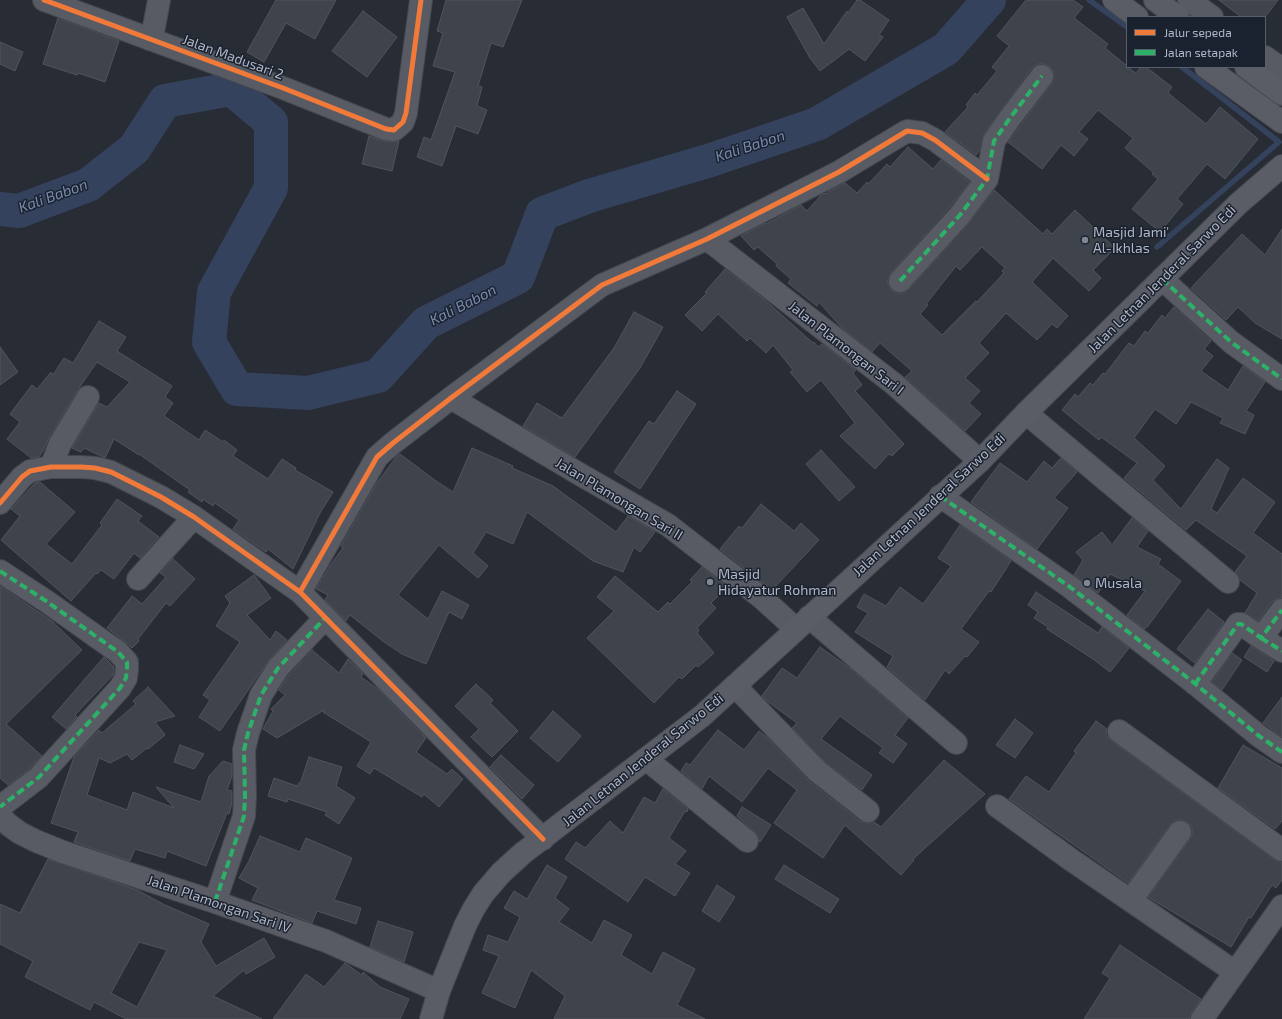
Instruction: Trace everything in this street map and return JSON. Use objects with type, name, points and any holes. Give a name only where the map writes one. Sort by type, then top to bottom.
[{"type":"main road","points":[[1114,0],[1136,16]]},
{"type":"main road","points":[[1155,0],[1177,16]]},
{"type":"main road","points":[[1207,68],[1282,122]]},
{"type":"main road","points":[[1247,68],[1282,94]]},
{"type":"main road","name":"Jalan Letnan Jenderal Sarwo Edi","points":[[431,1019],[439,991],[465,926],[483,894],[501,873],[523,854],[702,716],[940,496],[980,461],[1026,413],[1238,204],[1282,166]]},
{"type":"street","name":"Jalan Madusari 2","points":[[44,0],[283,88],[386,130],[394,130],[400,125],[403,122],[406,113],[421,0]]},
{"type":"street","points":[[149,39],[154,26],[159,0]]},
{"type":"street","points":[[1189,0],[1211,16]]},
{"type":"street","points":[[1266,58],[1282,69]]},
{"type":"street","points":[[900,281],[960,215],[987,179],[994,141],[1042,76]]},
{"type":"street","points":[[300,592],[363,479],[377,457],[451,398],[602,285],[707,239],[839,172],[906,131],[922,133],[935,140],[987,179]]},
{"type":"street","name":"Jalan Plamongan Sari I","points":[[707,239],[894,384],[980,461]]},
{"type":"street","points":[[1162,279],[1231,342],[1282,379]]},
{"type":"street","points":[[51,467],[60,444],[88,397]]},
{"type":"street","name":"Jalan Plamongan Sari II","points":[[451,398],[668,525],[762,598],[802,623],[956,743]]},
{"type":"street","points":[[1026,413],[1228,582]]},
{"type":"street","points":[[0,503],[22,477],[30,471],[51,467],[88,467],[111,472],[161,497],[194,517],[300,592],[543,839]]},
{"type":"street","points":[[940,496],[1070,587],[1195,684],[1259,736],[1282,752]]},
{"type":"street","points":[[138,579],[194,517]]},
{"type":"street","points":[[0,571],[46,601],[118,652],[127,662],[126,678],[120,688],[39,777],[0,807]]},
{"type":"street","points":[[1261,638],[1282,610]]},
{"type":"street","points":[[215,902],[244,816],[244,750],[261,695],[278,668],[325,618]]},
{"type":"street","points":[[1195,684],[1238,624],[1241,624],[1282,651]]},
{"type":"street","points":[[735,686],[817,771],[868,810]]},
{"type":"street","points":[[1119,731],[1282,850]]},
{"type":"street","points":[[646,759],[747,841]]},
{"type":"street","points":[[997,806],[1070,859],[1235,972]]},
{"type":"street","name":"Jalan Plamongan Sari IV","points":[[0,816],[20,832],[36,841],[56,849],[326,940],[439,991]]},
{"type":"street","points":[[1131,900],[1180,832]]},
{"type":"street","points":[[1202,1019],[1282,906]]},
{"type":"building","points":[[276,0],[336,0],[315,39],[286,23],[264,62],[247,52]]},
{"type":"building","points":[[446,0],[522,0],[503,47],[491,43],[478,86],[482,87],[477,106],[487,110],[478,134],[456,126],[442,166],[417,157],[424,137],[431,140],[455,72],[433,66],[443,33],[437,31]]},
{"type":"building","points":[[857,0],[860,0],[889,20],[879,35],[883,37],[865,61],[849,49],[820,71],[810,58],[787,17],[803,8],[824,44],[847,11],[848,13]]},
{"type":"building","points":[[1026,0],[1073,0],[1083,7],[1074,18],[1108,44],[1105,48],[1126,65],[1126,68],[1136,73],[1140,68],[1147,68],[1172,87],[1168,93],[1206,124],[1220,107],[1258,139],[1225,179],[1207,164],[1177,199],[1183,204],[1160,232],[1132,209],[1158,179],[1152,174],[1154,173],[1125,148],[1133,138],[1098,110],[1079,132],[1088,139],[1074,156],[1061,145],[1042,169],[1008,142],[1052,83],[1054,72],[1049,66],[1038,64],[1032,68],[984,134],[980,150],[976,155],[945,132],[968,107],[966,105],[975,93],[977,95],[997,71],[992,67],[1009,46],[997,36]]},
{"type":"building","points":[[1219,0],[1278,0],[1266,16],[1240,16]]},
{"type":"building","points":[[363,11],[397,37],[367,77],[332,51]]},
{"type":"building","points":[[58,18],[119,41],[105,82],[43,64]]},
{"type":"building","points":[[0,42],[23,52],[15,71],[0,64]]},
{"type":"building","points":[[369,136],[384,141],[399,141],[392,171],[362,164]]},
{"type":"building","points":[[908,147],[933,169],[941,160],[970,182],[950,207],[891,273],[888,279],[888,284],[891,290],[897,293],[903,293],[909,289],[969,223],[994,190],[1043,234],[1047,229],[1052,234],[1075,210],[1115,248],[1093,270],[1101,278],[1089,291],[1053,258],[1032,282],[1068,316],[1057,328],[1052,324],[1037,340],[1006,313],[979,343],[989,353],[965,378],[980,391],[969,403],[981,414],[965,431],[905,377],[912,371],[880,343],[872,352],[841,327],[819,302],[817,306],[788,283],[791,279],[776,266],[777,264],[758,247],[754,250],[741,236],[801,205],[807,211],[822,194],[827,194],[829,191],[845,183],[857,193],[887,164],[890,167]],"holes":[[[982,247],[1005,268],[1002,271],[1004,273],[977,302],[976,301],[942,335],[920,314],[956,266],[960,270]]]},
{"type":"building","points":[[1282,229],[1282,339],[1255,323],[1238,307],[1226,320],[1191,288],[1242,234],[1265,255]]},
{"type":"building","points":[[725,269],[764,299],[818,347],[822,344],[856,370],[853,373],[862,385],[855,391],[904,444],[892,456],[889,454],[875,469],[840,436],[855,423],[821,380],[807,392],[790,372],[793,370],[773,345],[766,353],[750,338],[747,341],[718,314],[702,331],[685,315],[707,293],[705,292]]},
{"type":"building","points":[[1174,307],[1211,341],[1204,349],[1213,356],[1201,371],[1228,390],[1243,366],[1265,382],[1246,411],[1254,415],[1245,434],[1220,423],[1223,418],[1191,402],[1176,424],[1155,409],[1134,438],[1165,466],[1153,480],[1181,509],[1217,459],[1229,468],[1211,509],[1217,513],[1243,478],[1275,502],[1253,533],[1282,554],[1282,598],[1272,602],[1258,621],[1245,613],[1257,593],[1240,580],[1235,572],[1247,556],[1196,520],[1186,530],[1124,478],[1137,463],[1101,437],[1099,440],[1062,410],[1075,394],[1078,397],[1090,383],[1093,385],[1103,373],[1105,374],[1129,343],[1134,346],[1145,331],[1148,333],[1162,315],[1165,318]]},
{"type":"building","points":[[634,312],[663,327],[640,368],[575,457],[523,426],[537,403],[562,418],[614,348]]},
{"type":"building","points":[[99,321],[126,337],[117,351],[172,386],[165,397],[173,403],[164,416],[199,440],[205,430],[223,442],[224,440],[237,450],[233,456],[268,479],[282,459],[296,468],[295,470],[333,492],[320,513],[293,569],[268,549],[266,552],[233,529],[239,520],[215,503],[213,506],[203,499],[202,502],[188,492],[190,490],[139,454],[114,439],[105,458],[84,448],[81,452],[72,448],[99,403],[107,407],[130,382],[97,362],[77,391],[39,457],[31,458],[7,439],[20,422],[10,414],[32,385],[37,389],[51,372],[53,375],[64,358],[73,363]]},
{"type":"building","points":[[0,347],[18,372],[0,385]]},
{"type":"building","points":[[677,391],[696,404],[640,489],[614,472],[649,421],[654,424]]},
{"type":"building","points":[[472,448],[553,486],[616,532],[628,516],[655,532],[640,552],[634,547],[623,572],[593,561],[527,512],[513,544],[486,532],[473,553],[488,566],[478,578],[439,545],[398,595],[428,619],[442,591],[469,605],[462,619],[449,612],[426,664],[402,654],[384,642],[350,615],[346,621],[325,600],[328,595],[316,589],[331,564],[343,548],[341,546],[376,484],[397,456],[400,454],[453,492]]},
{"type":"building","points":[[821,450],[855,487],[839,501],[806,464]]},
{"type":"building","points":[[1061,458],[1077,472],[1054,498],[1068,508],[1037,549],[971,502],[1000,463],[1027,482],[1044,461],[1052,468]]},
{"type":"building","points":[[40,482],[75,512],[46,544],[72,564],[102,525],[100,523],[117,499],[142,516],[138,521],[159,537],[140,558],[134,553],[114,579],[101,570],[97,574],[96,573],[71,601],[1,540],[20,516],[11,509],[35,483]]},
{"type":"building","points":[[761,504],[794,531],[801,523],[819,540],[772,590],[720,549],[739,526],[742,528]]},
{"type":"building","points":[[1132,518],[1148,531],[1137,547],[1161,559],[1158,564],[1181,581],[1148,626],[1144,629],[1127,615],[1145,591],[1110,574],[1098,593],[1074,575],[1083,560],[1076,552],[1102,532],[1112,545]]},
{"type":"building","points":[[960,525],[1011,561],[991,592],[989,591],[961,629],[979,642],[967,657],[965,656],[949,674],[945,670],[925,700],[887,667],[893,656],[855,632],[868,613],[857,607],[864,594],[886,606],[900,587],[923,604],[951,566],[938,558]]},
{"type":"building","points":[[173,559],[195,579],[170,606],[166,603],[138,639],[139,641],[132,648],[107,628],[132,596],[142,604],[166,577],[160,573]]},
{"type":"building","points":[[702,567],[727,587],[711,603],[716,608],[697,628],[699,630],[697,633],[714,653],[698,667],[696,665],[682,679],[679,677],[654,703],[587,638],[614,611],[597,597],[615,576],[658,612],[668,602],[670,604],[692,582],[690,580]]},
{"type":"building","points":[[254,575],[271,598],[247,615],[270,640],[276,631],[287,640],[268,661],[220,731],[199,717],[210,700],[203,695],[240,642],[216,626],[230,603],[225,596]]},
{"type":"building","points":[[0,586],[52,621],[82,650],[6,724],[42,756],[30,768],[8,785],[0,778]]},
{"type":"building","points":[[1036,592],[1098,633],[1102,627],[1129,648],[1110,672],[1047,629],[1048,627],[1034,618],[1038,612],[1028,605]]},
{"type":"building","points":[[1208,609],[1224,622],[1195,663],[1177,649]]},
{"type":"building","points":[[1251,646],[1274,661],[1267,672],[1244,657]]},
{"type":"building","points":[[820,647],[851,669],[908,718],[895,735],[907,744],[893,763],[879,753],[883,748],[840,716],[821,739],[872,775],[862,790],[825,762],[792,728],[797,723],[762,696],[782,668],[797,678]]},
{"type":"building","points":[[312,650],[339,673],[348,659],[363,674],[361,677],[378,689],[426,738],[416,752],[447,774],[452,769],[463,779],[439,807],[424,794],[422,797],[374,768],[370,774],[357,766],[371,742],[323,712],[324,710],[277,738],[263,729],[273,711],[271,709],[285,695],[279,690],[288,676]]},
{"type":"building","points":[[1232,653],[1242,660],[1222,690],[1212,682]]},
{"type":"building","points":[[104,657],[114,667],[114,674],[75,715],[77,717],[66,729],[52,717]]},
{"type":"building","points":[[476,684],[493,700],[490,703],[518,731],[492,757],[471,737],[479,729],[455,706]]},
{"type":"building","points":[[148,687],[175,716],[155,722],[165,735],[132,760],[127,754],[110,763],[99,758],[87,795],[127,810],[133,792],[174,808],[156,787],[201,802],[209,776],[223,761],[232,764],[232,776],[227,790],[232,791],[232,803],[229,814],[227,813],[206,866],[167,851],[165,858],[135,849],[130,861],[74,842],[78,832],[51,823],[74,757],[99,730],[102,733],[136,704],[133,701]]},
{"type":"building","points":[[1282,697],[1282,737],[1263,723]]},
{"type":"building","points":[[553,711],[581,736],[558,762],[530,738]]},
{"type":"building","points":[[1015,719],[1033,733],[1015,758],[996,745]]},
{"type":"building","points":[[1096,721],[1107,729],[1107,736],[1112,741],[1275,860],[1282,862],[1282,880],[1276,888],[1272,885],[1251,918],[1249,917],[1231,947],[1148,897],[1190,839],[1192,827],[1187,822],[1175,820],[1170,825],[1128,883],[1009,799],[1026,776],[1049,792],[1076,753],[1074,751]]},
{"type":"building","points":[[718,730],[744,750],[759,731],[768,738],[809,781],[860,821],[867,823],[874,822],[881,827],[944,760],[985,794],[913,859],[914,860],[901,875],[845,825],[823,858],[774,823],[797,790],[768,768],[742,802],[709,776],[702,789],[681,771],[686,763],[690,765]]},
{"type":"building","points":[[180,745],[204,754],[194,769],[174,762]]},
{"type":"building","points":[[1243,745],[1282,768],[1282,821],[1275,829],[1218,788]]},
{"type":"building","points":[[501,755],[534,785],[522,799],[490,767]]},
{"type":"building","points":[[309,757],[342,767],[336,786],[355,798],[339,824],[325,815],[327,812],[288,799],[287,802],[268,796],[274,778],[297,786],[301,781]]},
{"type":"building","points":[[663,789],[688,809],[687,812],[685,811],[669,838],[686,851],[675,864],[690,873],[675,896],[645,877],[628,902],[565,859],[576,842],[585,848],[610,821],[623,833],[644,797],[655,803]]},
{"type":"building","points":[[742,807],[771,825],[760,842],[755,832],[737,816]]},
{"type":"building","points":[[260,836],[300,852],[306,838],[352,858],[334,900],[361,908],[356,924],[317,911],[312,923],[252,900],[258,888],[239,878],[249,861]]},
{"type":"building","points":[[48,859],[137,890],[165,905],[209,924],[201,942],[216,966],[264,938],[275,957],[246,974],[244,970],[213,996],[262,1019],[126,1019],[94,1002],[90,1010],[25,977],[33,961],[0,944],[0,904],[20,913]],"holes":[[[139,942],[167,950],[137,1007],[111,993]]]},
{"type":"building","points":[[547,865],[567,877],[555,898],[569,909],[559,922],[592,943],[604,920],[632,935],[621,955],[652,974],[663,952],[695,969],[677,1005],[705,1019],[554,1019],[565,996],[531,970],[515,1008],[482,993],[499,956],[483,950],[488,935],[508,942],[520,917],[504,908],[514,891],[527,899]]},
{"type":"building","points":[[784,865],[839,899],[830,913],[775,879]]},
{"type":"building","points":[[717,885],[735,897],[719,922],[702,911]]},
{"type":"building","points":[[378,921],[413,932],[404,962],[370,947]]},
{"type":"building","points":[[1120,945],[1201,999],[1192,1012],[1190,1019],[1084,1019],[1110,978],[1102,973]]},
{"type":"building","points":[[345,963],[362,975],[363,972],[380,987],[409,999],[400,1019],[273,1019],[306,974],[324,987]]},
{"type":"waterway","name":"Kali Babon","points":[[0,209],[19,211],[88,185],[134,149],[165,101],[231,89],[271,122],[271,188],[214,292],[209,342],[237,389],[308,393],[378,376],[426,323],[518,277],[542,214],[589,196],[711,160],[817,124],[946,49],[989,0]]},
{"type":"waterway","points":[[1089,0],[1126,26]]},
{"type":"waterway","points":[[1157,247],[1279,142],[1183,68]]},
{"type":"marked path","points":[[900,281],[960,215],[987,179],[994,141],[1042,76]]},
{"type":"marked path","points":[[1162,279],[1231,342],[1282,379]]},
{"type":"marked path","points":[[940,496],[1070,587],[1193,682],[1259,736],[1282,752]]},
{"type":"marked path","points":[[0,571],[46,601],[118,652],[127,662],[126,678],[120,688],[39,777],[0,807]]},
{"type":"marked path","points":[[1195,684],[1238,624],[1241,624],[1261,638],[1282,610]]},
{"type":"marked path","points":[[215,902],[244,816],[244,750],[261,695],[278,668],[325,618]]},
{"type":"marked path","points":[[1261,638],[1282,651]]},
{"type":"cycle path","points":[[44,0],[283,88],[386,129],[394,130],[403,122],[406,113],[421,0]]},
{"type":"cycle path","points":[[300,592],[377,457],[451,398],[602,285],[707,239],[839,172],[907,131],[922,133],[935,140],[987,179]]},
{"type":"cycle path","points":[[0,503],[22,477],[30,471],[51,467],[95,468],[111,472],[161,497],[194,517],[300,592],[543,839]]},
{"type":"place","name":"Masjid Jami' Al-Ikhlas","points":[[1085,240]]},
{"type":"place","name":"Masjid Hidayatur Rohman","points":[[710,582]]},
{"type":"place","name":"Musala","points":[[1087,583]]}]
